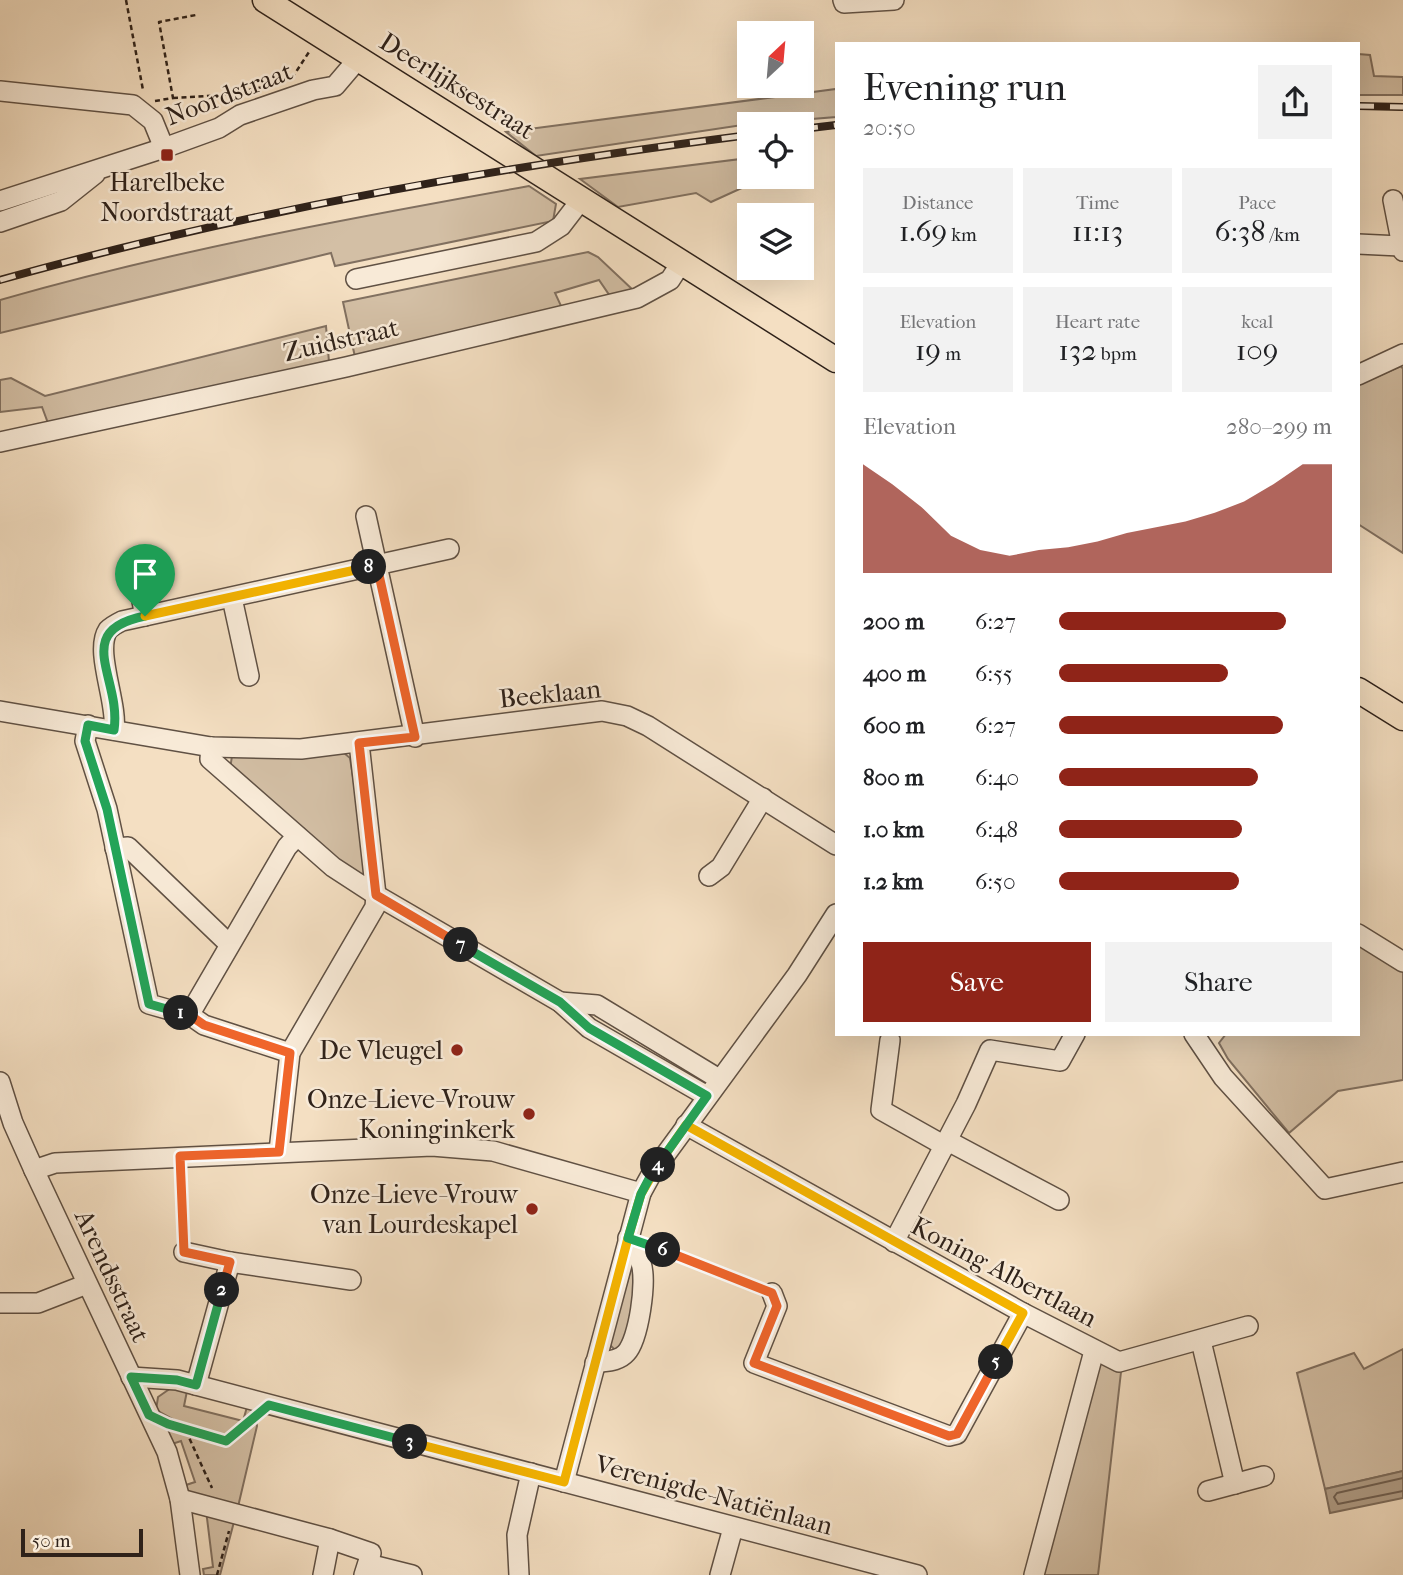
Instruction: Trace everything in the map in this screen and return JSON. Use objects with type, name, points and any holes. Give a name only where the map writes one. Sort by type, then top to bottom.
[{"type":"main road","name":"Deerlijksestraat","points":[[265,0],[835,359]]},
{"type":"main road","points":[[1360,691],[1403,718]]},
{"type":"street","points":[[843,0],[844,3],[894,0]]},
{"type":"street","name":"Noordstraat","points":[[0,201],[164,148],[219,128],[240,115],[313,90],[335,86],[358,59]]},
{"type":"street","points":[[0,91],[80,101],[146,105],[164,148]]},
{"type":"street","name":"Noordstraat","points":[[0,222],[61,201],[108,164]]},
{"type":"street","points":[[1360,244],[1402,248],[1393,200]]},
{"type":"street","points":[[356,279],[536,242],[561,226],[581,201]]},
{"type":"street","name":"Zuidstraat","points":[[0,442],[345,367],[637,298],[670,280],[681,263]]},
{"type":"street","points":[[1360,374],[1403,354]]},
{"type":"street","points":[[366,516],[415,737]]},
{"type":"street","points":[[114,730],[116,714],[103,648],[108,630],[122,621],[449,550]]},
{"type":"street","points":[[135,567],[145,616]]},
{"type":"street","points":[[232,598],[249,676]]},
{"type":"street","name":"Beeklaan","points":[[0,711],[211,747],[301,749],[415,737],[602,711],[626,716],[648,726],[835,844]]},
{"type":"street","points":[[88,725],[85,741],[107,809],[149,1004],[184,1014],[191,1012],[287,847],[298,836]]},
{"type":"street","points":[[279,1152],[290,1053],[331,978],[375,908],[376,895],[359,743]]},
{"type":"street","points":[[211,747],[210,759],[333,867],[560,1002],[589,1028],[707,1096]]},
{"type":"street","points":[[709,876],[721,867],[763,798]]},
{"type":"street","points":[[114,848],[128,846],[229,944]]},
{"type":"street","points":[[564,1482],[641,1194],[686,1125],[797,975],[835,916]]},
{"type":"street","points":[[1360,935],[1403,962]]},
{"type":"street","points":[[560,1002],[597,1005],[719,1080]]},
{"type":"street","points":[[191,1012],[194,1018],[204,1025],[290,1053]]},
{"type":"street","points":[[894,1242],[947,1143],[990,1050],[1060,1061],[1073,1036]]},
{"type":"street","points":[[1187,1036],[1325,1189],[1403,1171]]},
{"type":"street","points":[[1196,1036],[1223,1077]]},
{"type":"street","points":[[890,1040],[881,1110],[1059,1200]]},
{"type":"street","name":"Arendsstraat","points":[[0,1082],[13,1123],[34,1170],[167,1452],[180,1499],[190,1575]]},
{"type":"street","name":"Koning Albertlaan","points":[[686,1125],[1094,1351],[1034,1575]]},
{"type":"street","points":[[34,1170],[55,1163],[432,1146],[493,1151],[641,1194]]},
{"type":"street","points":[[595,1363],[617,1360],[626,1353],[634,1339],[641,1311],[642,1265],[628,1238]]},
{"type":"street","points":[[184,1252],[230,1262],[351,1280]]},
{"type":"street","points":[[196,1385],[230,1262]]},
{"type":"street","points":[[0,1303],[38,1303],[87,1284]]},
{"type":"street","points":[[772,1293],[777,1306],[754,1363],[949,1436],[957,1434],[1023,1313]]},
{"type":"street","points":[[1094,1351],[1119,1362],[1248,1326]]},
{"type":"street","points":[[1201,1341],[1235,1484]]},
{"type":"street","name":"Verenigde-Natiënlaan","points":[[131,1377],[177,1380],[917,1575]]},
{"type":"street","points":[[519,1575],[517,1535],[531,1473]]},
{"type":"street","points":[[1208,1491],[1264,1476]]},
{"type":"street","points":[[180,1499],[330,1539],[371,1553],[366,1569],[412,1575]]},
{"type":"street","points":[[720,1575],[733,1528]]},
{"type":"street","points":[[323,1575],[330,1539]]},
{"type":"path","points":[[126,0],[146,105],[173,98],[224,95],[264,87]]},
{"type":"path","points":[[173,98],[159,22],[196,15]]},
{"type":"path","points":[[290,81],[320,35]]},
{"type":"path","points":[[180,1156],[184,1252]]},
{"type":"path","points":[[628,1238],[772,1293]]},
{"type":"path","points":[[149,1415],[186,1431],[226,1441],[269,1405]]},
{"type":"path","points":[[186,1431],[229,1513],[217,1575]]},
{"type":"shaded area","points":[[1360,54],[1370,55],[1374,76],[1403,77],[1403,95],[1360,95]]},
{"type":"shaded area","points":[[835,89],[835,117],[814,119],[814,112],[737,112],[737,126],[536,156],[506,132],[767,98],[814,98],[814,92]]},
{"type":"shaded area","points":[[737,159],[737,189],[740,189],[711,202],[696,193],[618,207],[580,179]]},
{"type":"shaded area","points":[[529,186],[556,204],[553,221],[335,266],[331,253],[0,333],[0,300],[197,250]]},
{"type":"shaded area","points":[[588,252],[598,257],[633,290],[610,296],[599,280],[555,293],[562,308],[355,357],[343,302]]},
{"type":"shaded area","points":[[326,326],[329,362],[48,423],[42,407],[0,412],[0,380],[11,378],[45,396]]},
{"type":"shaded area","points":[[1401,366],[1403,369],[1403,553],[1360,525],[1360,384]]},
{"type":"shaded area","points":[[344,753],[350,758],[368,873],[360,879],[230,769],[232,756]]},
{"type":"shaded area","points":[[1360,944],[1403,970],[1403,1080],[1338,1091],[1289,1133],[1228,1059],[1219,1043],[1224,1036],[1360,1036]]},
{"type":"shaded area","points":[[633,1262],[635,1302],[624,1347],[616,1351],[609,1344]]},
{"type":"shaded area","points":[[1403,1349],[1403,1471],[1325,1489],[1297,1373],[1354,1353],[1364,1369]]},
{"type":"shaded area","points":[[1100,1363],[1121,1372],[1098,1575],[1043,1575]]},
{"type":"shaded area","points":[[171,1388],[187,1391],[184,1406],[243,1421],[247,1407],[254,1409],[257,1426],[237,1511],[189,1498],[186,1485],[195,1482],[181,1441],[172,1444],[165,1428],[168,1429],[176,1421],[156,1410],[158,1397]]},
{"type":"shaded area","points":[[206,1510],[235,1518],[220,1575],[204,1575],[203,1569],[213,1567]]},
{"type":"water","points":[[1403,1471],[1403,1498],[1330,1513],[1325,1489]]},
{"type":"railway","points":[[1360,106],[1403,107]]},
{"type":"railway","points":[[814,128],[835,125]]},
{"type":"railway","points":[[0,280],[92,255],[278,212],[560,161],[737,137]]},
{"type":"place","name":"Harelbeke Noordstraat","points":[[167,155]]},
{"type":"place","name":"De Vleugel","points":[[457,1050]]},
{"type":"place","name":"Onze-Lieve-Vrouw Koninginkerk","points":[[529,1114]]},
{"type":"place","name":"Onze-Lieve-Vrouw van Lourdeskapel","points":[[532,1209]]},
{"type":"route","points":[[145,616],[122,621],[108,630],[103,648],[116,714],[114,730],[88,725],[85,741],[107,809],[149,1004],[184,1014],[191,1012],[194,1018],[204,1025],[290,1053],[279,1152],[180,1156],[184,1252],[230,1262],[196,1385],[177,1380],[131,1377],[149,1415],[186,1431],[226,1441],[269,1405],[564,1482],[628,1238],[641,1194],[652,1173],[686,1125],[1023,1313],[957,1434],[949,1436],[754,1363],[777,1306],[772,1293],[628,1238],[641,1194],[652,1173],[686,1125],[707,1096],[589,1028],[560,1002],[376,895],[359,743],[415,737],[377,566],[145,616]]}]
